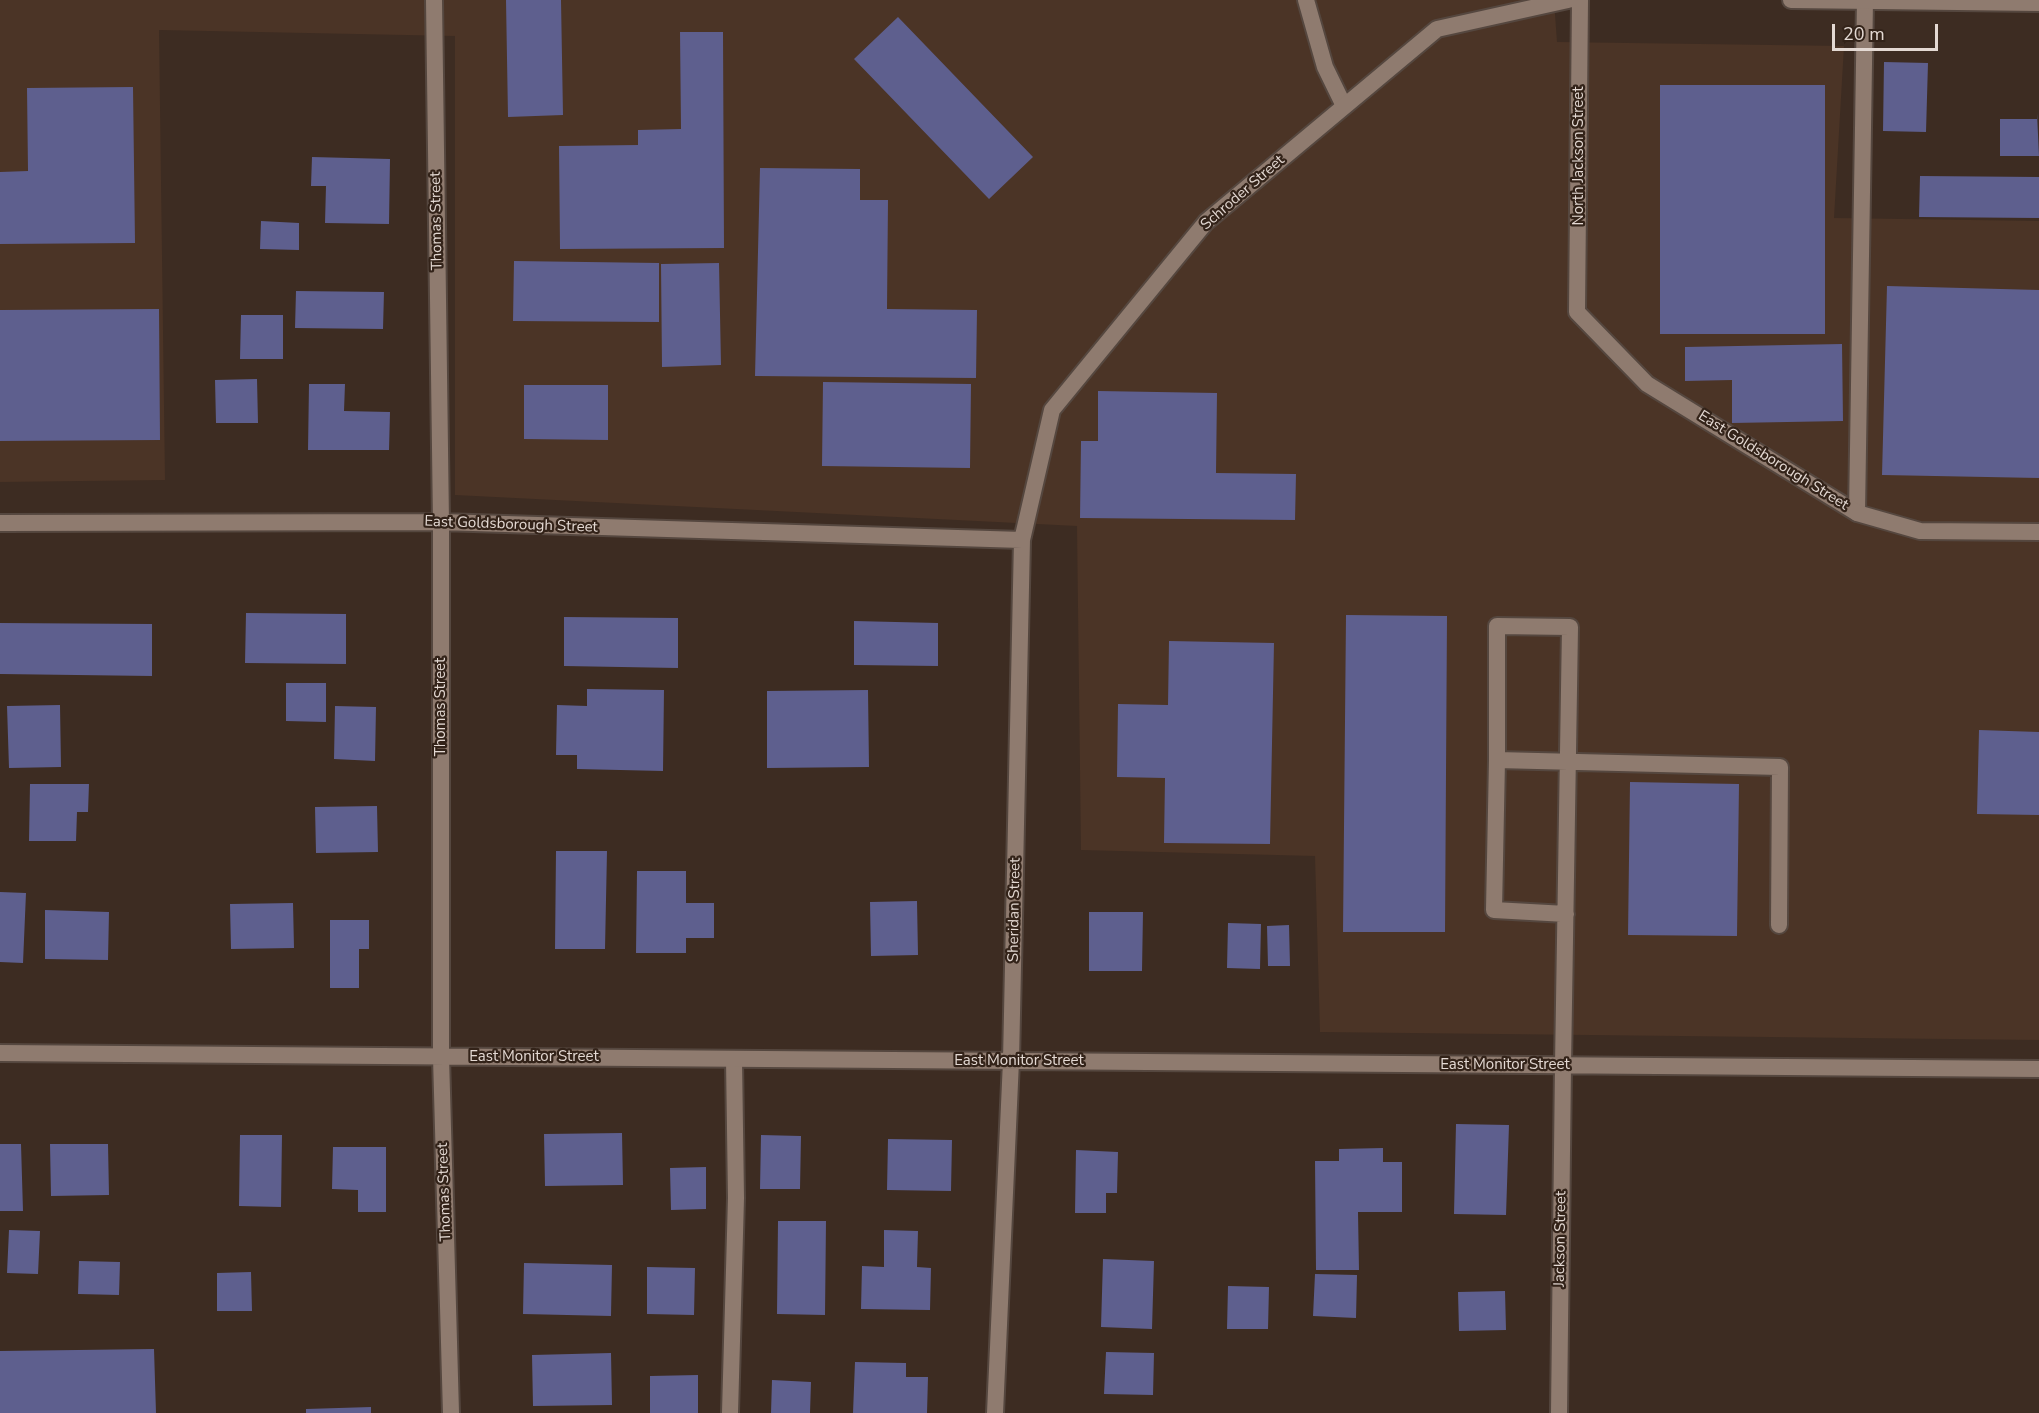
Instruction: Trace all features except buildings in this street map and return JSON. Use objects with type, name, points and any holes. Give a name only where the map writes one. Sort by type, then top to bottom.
[{"type":"street","name":"Thomas Street","points":[[435,0],[441,522],[441,1057],[451,1413]]},
{"type":"street","points":[[1306,0],[1325,67],[1344,106]]},
{"type":"street","name":"Schroder Street","points":[[1052,410],[1206,222],[1437,29],[1568,0]]},
{"type":"street","name":"North Jackson Street","points":[[1577,312],[1580,0]]},
{"type":"street","points":[[1791,0],[2039,3]]},
{"type":"street","points":[[1857,513],[1865,0]]},
{"type":"street","name":"East Goldsborough Street","points":[[1577,312],[1647,384],[1857,513],[1920,531],[2039,532]]},
{"type":"street","name":"Sheridan Street","points":[[995,1413],[1011,1061],[1022,540],[1052,410]]},
{"type":"street","name":"East Goldsborough Street","points":[[0,523],[441,522],[1022,540]]},
{"type":"street","name":"Jackson Street","points":[[1497,760],[1497,626],[1570,627],[1559,1413]]},
{"type":"street","points":[[1566,914],[1494,910],[1497,760],[1780,767],[1779,925]]},
{"type":"street","name":"East Monitor Street","points":[[0,1053],[2039,1070]]},
{"type":"street","points":[[730,1413],[736,1198],[734,1059]]},
{"type":"shaded area","points":[[0,0],[1554,0],[1557,42],[1844,46],[1834,218],[2039,221],[2039,1040],[1320,1032],[1315,856],[1081,850],[1077,526],[455,495],[455,36],[159,30],[165,480],[0,482]]}]
